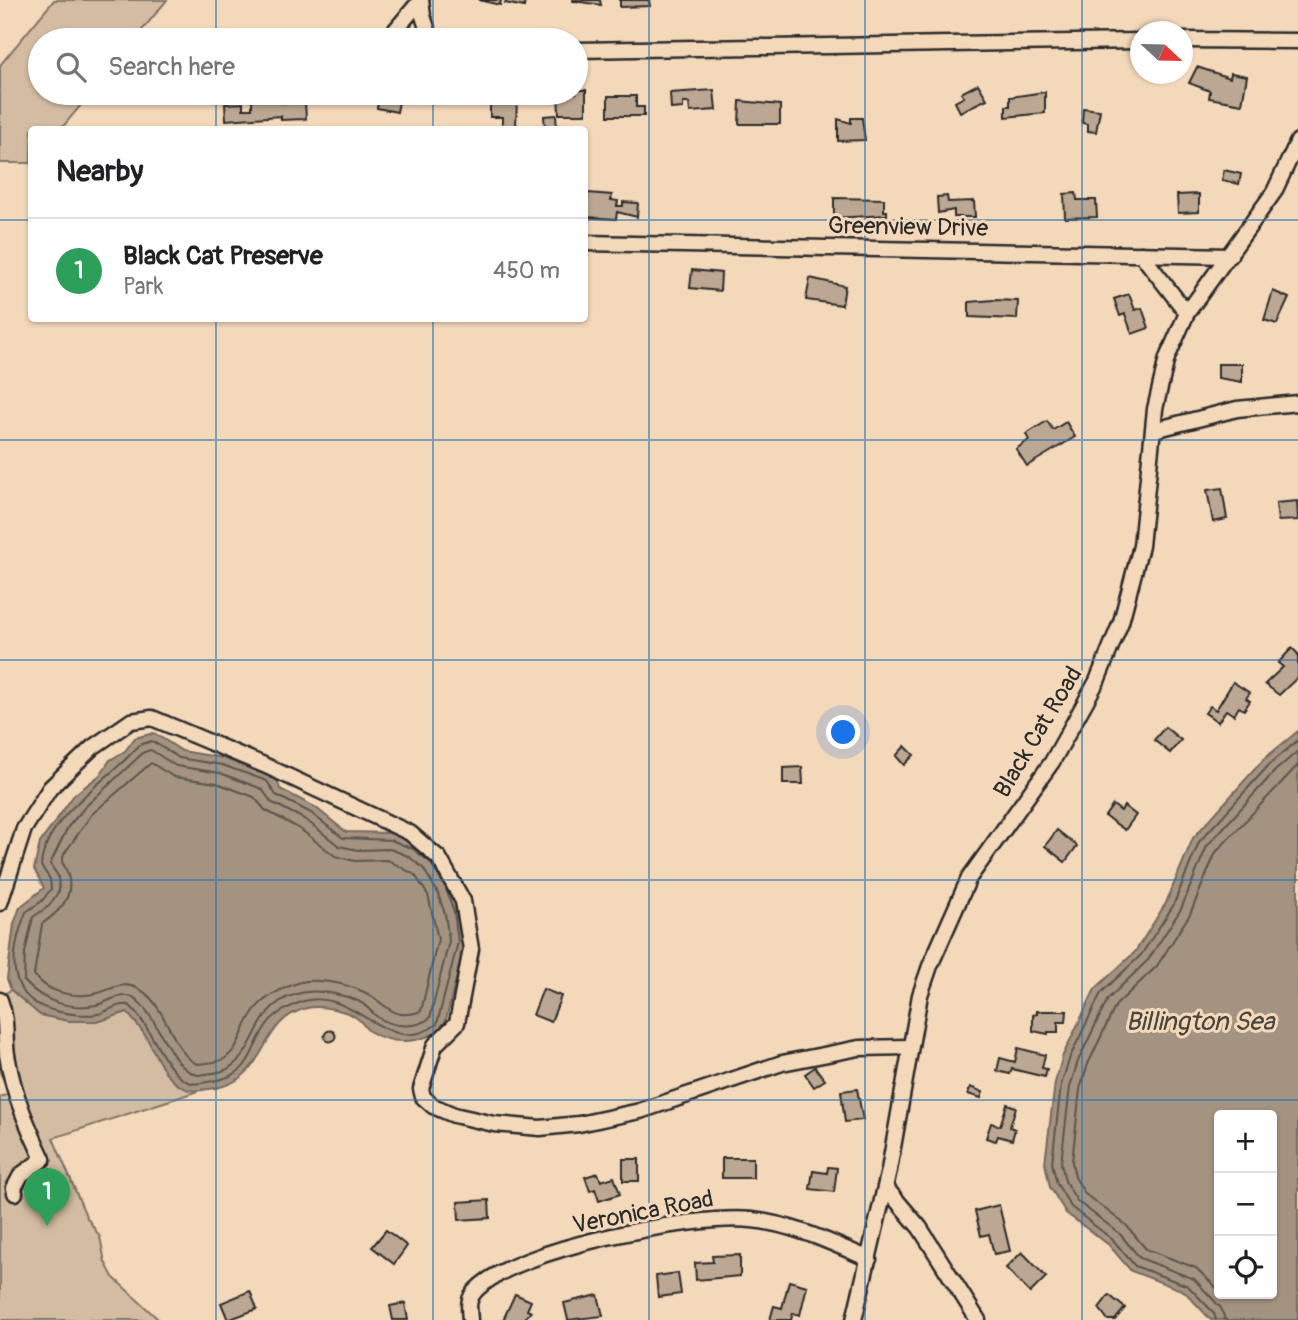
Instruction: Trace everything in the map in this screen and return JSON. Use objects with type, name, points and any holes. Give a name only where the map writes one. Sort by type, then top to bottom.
[{"type":"street","points":[[397,28],[421,0],[422,16],[426,28]]},
{"type":"street","points":[[1193,40],[1298,41]]},
{"type":"street","points":[[588,50],[1130,41]]},
{"type":"street","name":"Black Cat Road","points":[[854,1320],[886,1188],[920,995],[952,912],[969,878],[1072,729],[1097,681],[1121,622],[1141,546],[1155,408],[1167,358],[1187,313],[1275,192],[1298,141]]},
{"type":"street","name":"Greenview Drive","points":[[588,243],[1230,256]]},
{"type":"street","points":[[1141,254],[1187,313]]},
{"type":"street","points":[[1154,430],[1237,409],[1298,403]]},
{"type":"street","points":[[0,904],[24,829],[50,788],[93,747],[131,720],[152,718],[264,765],[410,833],[439,858],[463,901],[471,949],[457,1023],[435,1045],[421,1088],[423,1097],[433,1106],[454,1115],[494,1124],[540,1128],[579,1124],[640,1111],[782,1063],[859,1048],[909,1047]]},
{"type":"street","points":[[0,1000],[7,1020],[7,1057],[18,1103],[43,1160],[22,1175],[14,1188],[16,1193]]},
{"type":"street","points":[[886,1188],[919,1228],[978,1320]]},
{"type":"street","name":"Veronica Road","points":[[470,1320],[468,1305],[473,1294],[500,1274],[572,1247],[701,1219],[755,1220],[786,1226],[869,1259]]},
{"type":"shaded area","points":[[54,0],[167,0],[144,28],[31,28]]},
{"type":"shaded area","points":[[28,31],[28,105],[81,105],[64,126],[28,126],[28,163],[0,163],[0,65]]},
{"type":"shaded area","points":[[11,990],[40,1015],[69,1021],[100,1021],[127,1012],[144,1033],[171,1077],[187,1088],[198,1091],[53,1138],[86,1216],[100,1237],[105,1262],[113,1277],[159,1320],[0,1320],[0,1097],[11,1093],[0,1073],[0,996]]},
{"type":"water","name":"Billington Sea","points":[[1298,731],[1298,1320],[1211,1320],[1184,1291],[1131,1271],[1109,1245],[1066,1213],[1050,1187],[1045,1163],[1055,1083],[1063,1055],[1095,989],[1135,952],[1166,903],[1193,838],[1264,759]]},
{"type":"water","points":[[154,733],[182,751],[223,758],[277,779],[280,789],[315,807],[346,832],[392,833],[416,842],[435,857],[461,911],[465,944],[444,1027],[417,1040],[397,1041],[369,1031],[348,1013],[326,1008],[307,1008],[279,1024],[246,1073],[233,1082],[215,1088],[192,1091],[180,1086],[168,1075],[144,1034],[127,1012],[100,1021],[69,1021],[40,1015],[11,990],[7,979],[14,924],[20,907],[44,888],[34,869],[40,843],[74,795],[100,775],[110,760],[125,751],[135,738]]},
{"type":"building","points":[[479,0],[501,0],[500,5]]},
{"type":"building","points":[[506,0],[525,0],[524,7],[505,3]]},
{"type":"building","points":[[573,0],[600,0],[601,5],[573,1]]},
{"type":"building","points":[[620,0],[649,0],[650,6],[620,7]]},
{"type":"building","points":[[1197,67],[1230,78],[1231,73],[1247,76],[1242,104],[1209,98],[1210,91],[1192,84]]},
{"type":"building","points":[[978,84],[987,99],[960,112],[955,102],[964,97],[961,93]]},
{"type":"building","points":[[714,90],[716,110],[690,112],[689,103],[683,103],[683,108],[671,109],[670,93]]},
{"type":"building","points":[[1045,92],[1045,113],[1006,117],[1006,106],[1010,106],[1010,97]]},
{"type":"building","points":[[608,96],[636,96],[636,107],[644,107],[644,116],[608,116]]},
{"type":"building","points":[[740,101],[780,105],[780,124],[739,124]]},
{"type":"building","points":[[225,105],[243,105],[243,109],[252,109],[252,105],[305,105],[306,119],[281,120],[281,116],[226,120]]},
{"type":"building","points":[[378,105],[398,105],[397,112],[377,108]]},
{"type":"building","points":[[490,105],[517,105],[516,126],[502,126],[502,117],[490,117]]},
{"type":"building","points":[[559,105],[586,105],[586,114],[559,114]]},
{"type":"building","points":[[1083,108],[1100,110],[1096,132],[1088,131],[1088,124],[1082,123]]},
{"type":"building","points":[[556,115],[557,126],[545,126],[544,116]]},
{"type":"building","points":[[851,118],[862,118],[865,140],[838,141],[838,119],[851,123]]},
{"type":"building","points":[[1224,170],[1241,174],[1239,184],[1222,180]]},
{"type":"building","points":[[588,193],[612,195],[611,200],[618,201],[617,206],[623,206],[623,202],[638,203],[637,217],[617,212],[616,219],[588,217]]},
{"type":"building","points":[[1076,193],[1077,200],[1096,200],[1097,217],[1065,218],[1064,194]]},
{"type":"building","points":[[1199,194],[1199,212],[1178,213],[1177,195]]},
{"type":"building","points":[[947,196],[948,202],[974,201],[975,217],[954,217],[954,210],[938,213],[937,197]]},
{"type":"building","points":[[834,198],[884,199],[884,211],[887,211],[887,215],[834,218]]},
{"type":"building","points":[[692,270],[721,273],[720,291],[690,288]]},
{"type":"building","points":[[810,278],[845,286],[842,305],[806,300]]},
{"type":"building","points":[[1273,291],[1289,298],[1277,324],[1264,320]]},
{"type":"building","points":[[1129,294],[1135,310],[1142,308],[1149,328],[1132,334],[1125,314],[1120,316],[1114,299]]},
{"type":"building","points":[[1018,301],[1017,319],[969,317],[969,302]]},
{"type":"building","points":[[1218,364],[1242,364],[1242,382],[1218,378]]},
{"type":"building","points":[[1047,421],[1053,430],[1066,422],[1075,437],[1027,466],[1016,449],[1029,440],[1026,434]]},
{"type":"building","points":[[1222,488],[1227,519],[1213,522],[1207,490]]},
{"type":"building","points":[[1297,501],[1298,520],[1278,521],[1276,503]]},
{"type":"building","points":[[1292,648],[1298,654],[1298,677],[1279,695],[1265,684],[1283,667],[1278,663]]},
{"type":"building","points":[[1233,682],[1250,693],[1246,698],[1250,701],[1244,710],[1239,707],[1234,715],[1226,710],[1218,722],[1205,713],[1210,706],[1216,710]]},
{"type":"building","points":[[1165,727],[1181,740],[1170,753],[1154,740]]},
{"type":"building","points":[[905,746],[914,755],[904,765],[896,756]]},
{"type":"building","points":[[802,767],[803,784],[783,784],[783,768]]},
{"type":"building","points":[[1113,805],[1121,811],[1124,806],[1136,815],[1125,830],[1105,816]]},
{"type":"building","points":[[1057,830],[1077,846],[1065,862],[1045,846]]},
{"type":"building","points":[[543,989],[561,996],[551,1022],[533,1015]]},
{"type":"building","points":[[1037,1011],[1067,1011],[1066,1022],[1058,1022],[1058,1032],[1048,1034],[1033,1031],[1033,1015],[1037,1014]]},
{"type":"building","points":[[330,1030],[336,1036],[330,1042],[324,1036]]},
{"type":"building","points":[[1018,1048],[1045,1055],[1042,1068],[1047,1069],[1045,1077],[1012,1069],[1010,1074],[997,1071],[1000,1058],[1015,1062]]},
{"type":"building","points":[[815,1067],[825,1080],[814,1087],[805,1074]]},
{"type":"building","points":[[970,1087],[983,1092],[981,1098],[968,1094]]},
{"type":"building","points":[[857,1089],[863,1120],[845,1122],[841,1091]]},
{"type":"building","points":[[1007,1104],[1016,1107],[1010,1127],[1015,1129],[1012,1140],[998,1136],[996,1141],[986,1138],[991,1123],[1000,1126]]},
{"type":"building","points":[[722,1158],[753,1158],[753,1178],[722,1178]]},
{"type":"building","points":[[623,1159],[639,1159],[639,1181],[623,1181]]},
{"type":"building","points":[[828,1167],[837,1168],[834,1192],[810,1189],[813,1171],[827,1173]]},
{"type":"building","points":[[598,1173],[601,1181],[614,1177],[620,1194],[599,1201],[595,1189],[590,1191],[585,1177]]},
{"type":"building","points":[[489,1200],[490,1218],[459,1220],[458,1202]]},
{"type":"building","points":[[999,1205],[1010,1251],[994,1254],[989,1234],[981,1236],[975,1211]]},
{"type":"building","points":[[386,1230],[407,1246],[394,1264],[372,1247]]},
{"type":"building","points":[[1022,1252],[1046,1277],[1030,1293],[1006,1268]]},
{"type":"building","points":[[740,1255],[740,1276],[696,1280],[695,1263],[713,1262],[712,1256]]},
{"type":"building","points":[[678,1273],[681,1294],[658,1297],[656,1276]]},
{"type":"building","points":[[789,1281],[807,1286],[800,1315],[793,1313],[791,1320],[770,1320],[774,1306],[782,1308]]},
{"type":"building","points":[[250,1291],[257,1309],[228,1320],[221,1303]]},
{"type":"building","points":[[515,1294],[531,1301],[527,1310],[531,1312],[523,1320],[503,1320]]},
{"type":"building","points":[[598,1295],[603,1316],[568,1320],[564,1303]]},
{"type":"building","points":[[1109,1295],[1125,1308],[1115,1320],[1108,1320],[1099,1308]]},
{"type":"building","points":[[405,1303],[408,1320],[393,1320],[390,1306]]},
{"type":"place","name":"Black Cat Preserve","points":[[47,1226]]}]
